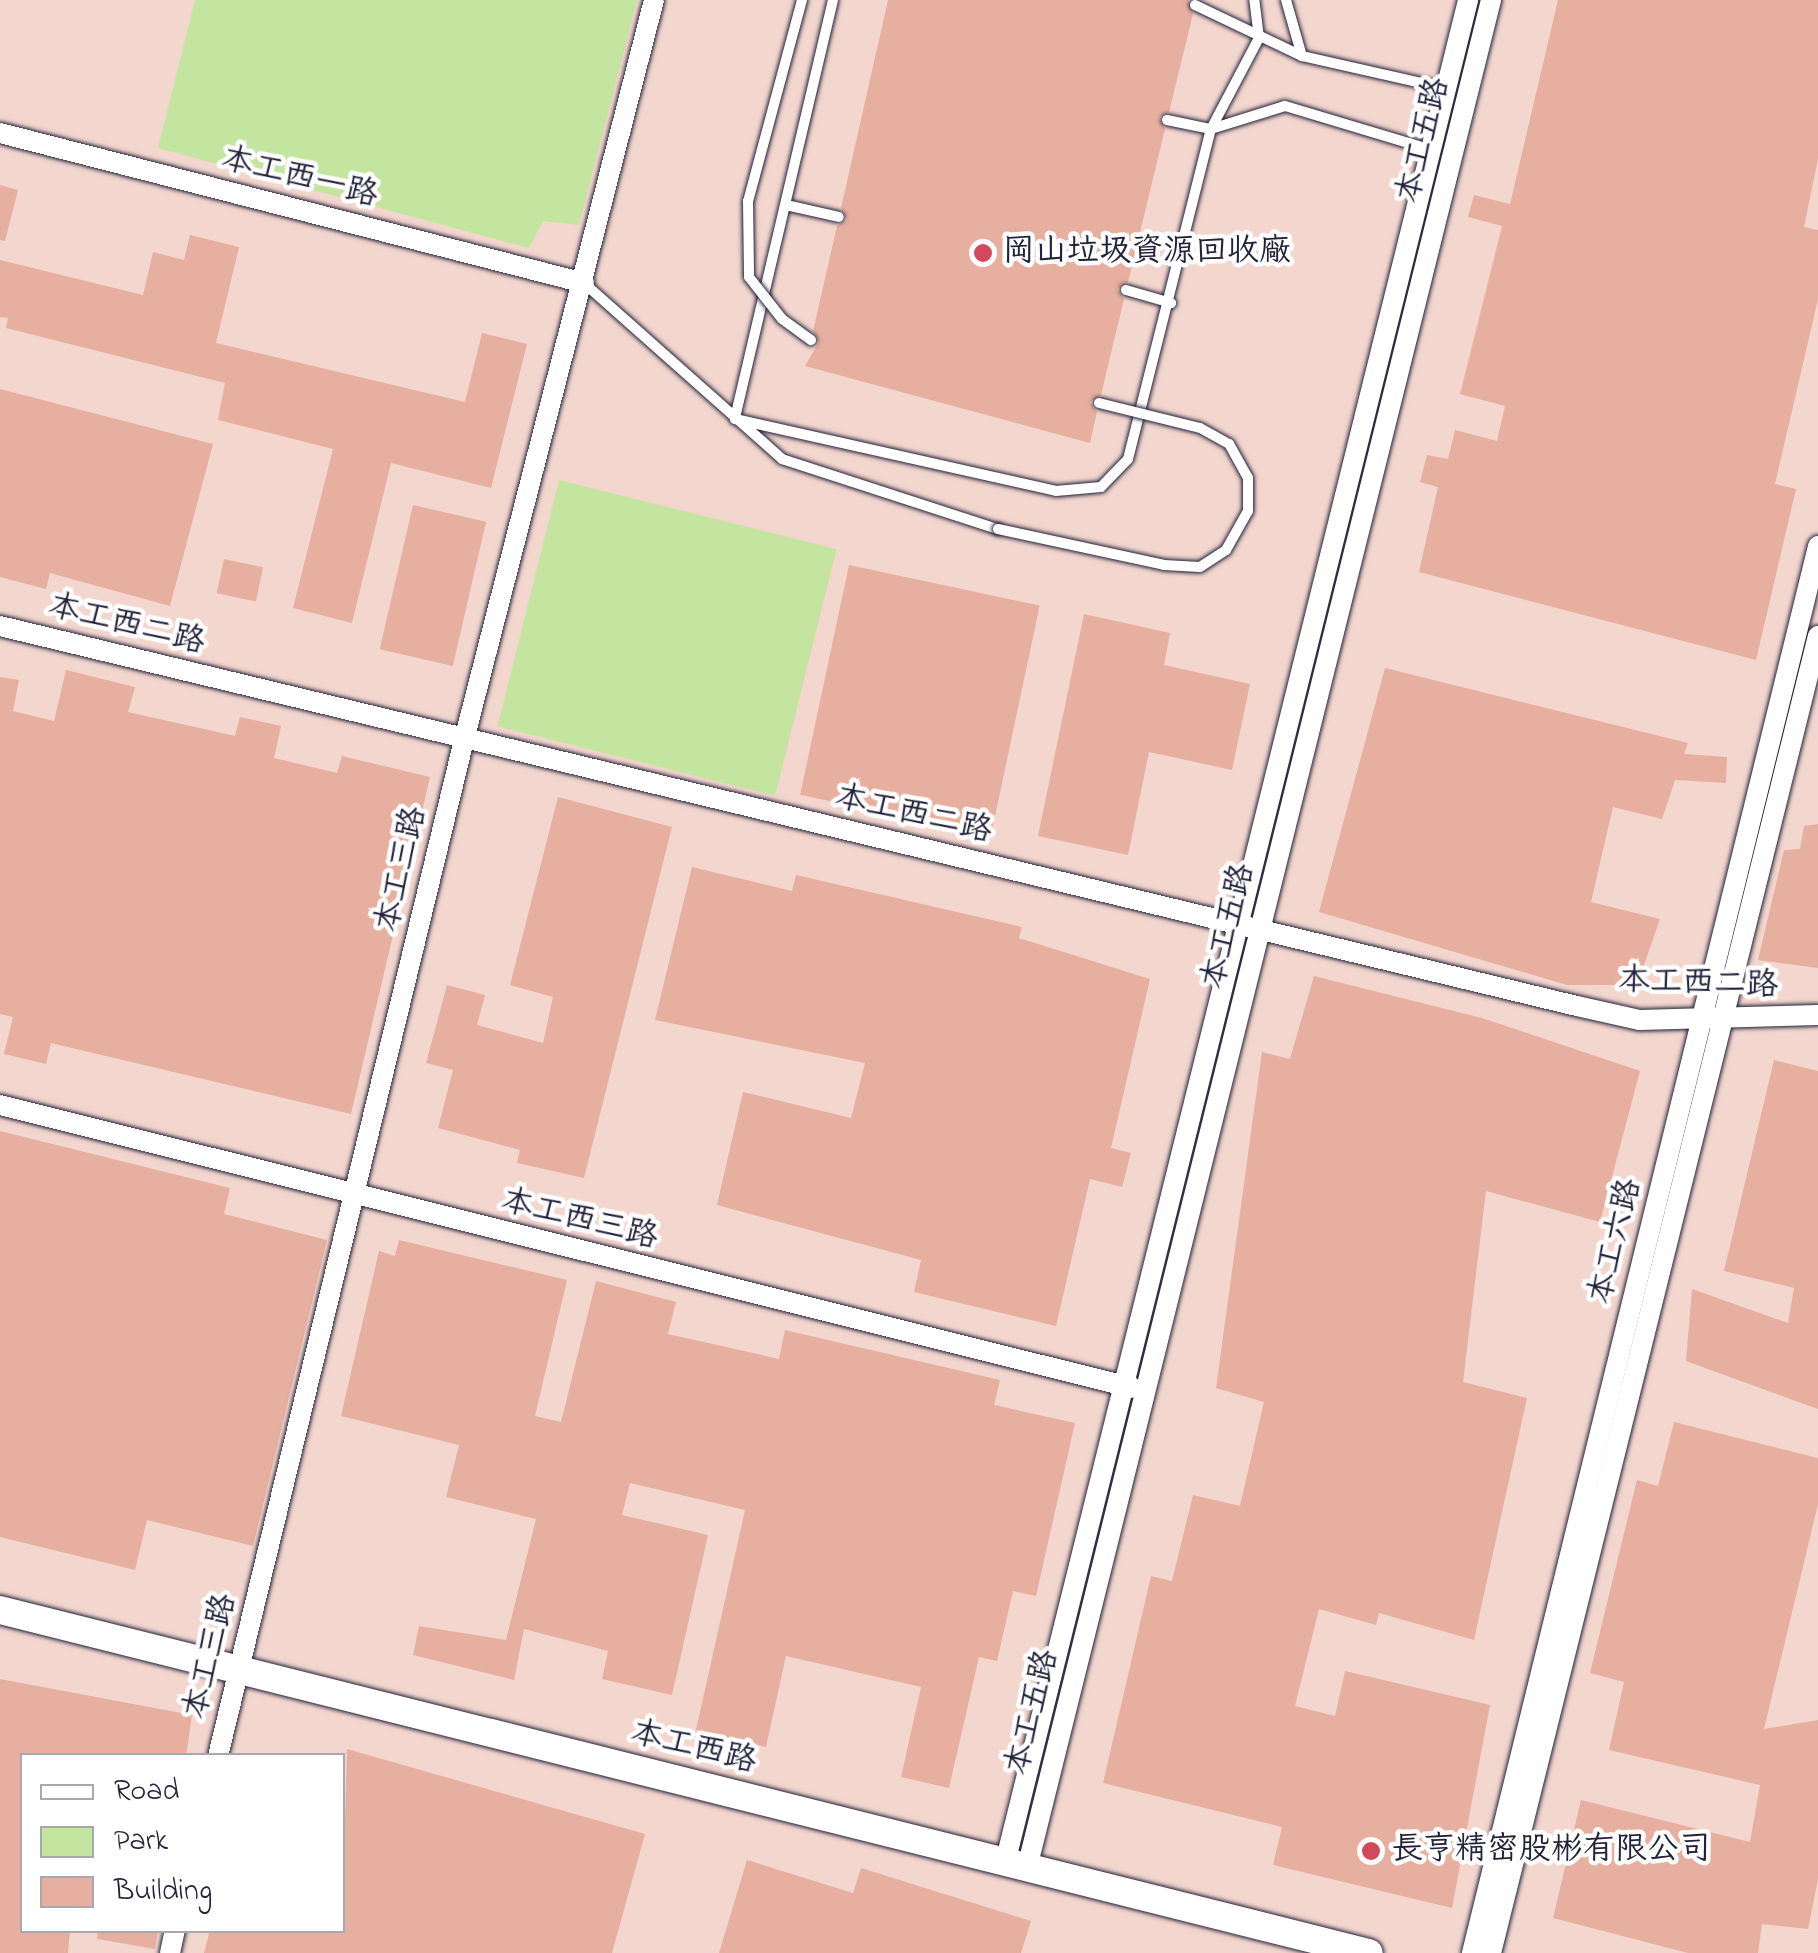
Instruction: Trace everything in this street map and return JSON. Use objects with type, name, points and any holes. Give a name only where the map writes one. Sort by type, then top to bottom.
[{"type":"street","name":"本工三路","points":[[219,1753],[464,740],[654,0]]},
{"type":"street","name":"本工五路","points":[[1016,1865],[1134,1388],[1238,924],[1468,0]]},
{"type":"street","name":"本工五路","points":[[1134,1388],[1260,930],[1491,0]]},
{"type":"street","name":"本工西一路","points":[[0,132],[584,284]]},
{"type":"street","name":"本工六路","points":[[1491,1953],[1713,1020],[1818,546]]},
{"type":"street","name":"本工西二路","points":[[0,626],[1639,1020],[1818,1015]]},
{"type":"street","name":"本工六路","points":[[1472,1953],[1713,1020],[1818,636]]},
{"type":"street","name":"本工西三路","points":[[0,1105],[356,1197],[1134,1388]]},
{"type":"street","name":"本工西路","points":[[0,1610],[1370,1953]]},
{"type":"lane","points":[[802,0],[748,201],[749,277],[782,319],[811,340]]},
{"type":"lane","points":[[735,418],[833,0]]},
{"type":"lane","points":[[735,418],[1056,492],[1101,487],[1128,460],[1171,303],[1211,130],[1259,38],[1254,0]]},
{"type":"lane","points":[[1286,0],[1302,56]]},
{"type":"lane","points":[[1194,5],[1302,56],[1468,94]]},
{"type":"lane","points":[[1167,120],[1211,130],[1285,106],[1452,156]]},
{"type":"lane","points":[[786,206],[839,217]]},
{"type":"lane","points":[[584,284],[782,459],[998,529],[1164,565],[1200,566],[1226,550],[1248,511],[1248,478],[1229,444],[1200,428],[1099,403]]},
{"type":"lane","points":[[1126,290],[1171,303]]},
{"type":"shaded area","points":[[0,0],[1818,0],[1818,1953],[0,1953]]},
{"type":"green space","points":[[195,0],[637,0],[579,225],[543,221],[529,248],[158,148]]},
{"type":"green space","points":[[559,480],[837,549],[775,796],[498,726]]},
{"type":"building","name":"岡山垃圾資源回收廠","points":[[888,0],[1188,0],[1193,14],[1169,112],[1159,117],[1165,129],[1128,282],[1117,289],[1124,299],[1101,395],[1090,402],[1097,412],[1090,443],[805,366],[819,342],[813,331],[837,226],[847,220],[841,208]]},
{"type":"building","points":[[1558,0],[1818,0],[1818,159],[1804,227],[1818,230],[1818,299],[1775,484],[1796,489],[1756,660],[1419,572],[1438,487],[1420,482],[1427,455],[1448,459],[1455,430],[1497,441],[1505,406],[1460,394],[1502,226],[1468,217],[1474,195],[1510,204]]},
{"type":"building","points":[[0,185],[18,190],[5,241],[0,240]]},
{"type":"building","points":[[190,235],[239,247],[216,343],[465,402],[482,333],[527,344],[491,488],[391,463],[352,623],[293,608],[333,449],[218,420],[225,383],[6,328],[8,318],[0,317],[0,260],[143,295],[153,252],[184,260]]},
{"type":"building","points":[[0,389],[213,444],[170,606],[50,573],[46,589],[0,577]]},
{"type":"building","points":[[413,505],[486,522],[453,666],[380,649]]},
{"type":"building","points":[[224,559],[263,567],[256,602],[217,593]]},
{"type":"building","points":[[849,565],[1040,606],[991,835],[800,795]]},
{"type":"building","points":[[1084,614],[1170,633],[1164,665],[1250,684],[1232,770],[1149,752],[1128,855],[1038,836]]},
{"type":"building","points":[[1385,668],[1688,743],[1684,754],[1727,757],[1726,783],[1675,780],[1662,819],[1613,807],[1591,902],[1660,919],[1637,985],[1567,985],[1319,912]]},
{"type":"building","points":[[66,670],[135,687],[128,712],[235,736],[240,717],[281,726],[274,758],[337,773],[342,756],[430,777],[351,1114],[51,1043],[46,1064],[4,1054],[13,1017],[0,1014],[0,677],[19,680],[13,711],[54,721]]},
{"type":"building","points":[[558,797],[672,827],[584,1178],[517,1163],[520,1150],[438,1128],[453,1070],[426,1063],[447,985],[485,995],[477,1025],[543,1043],[553,997],[510,985]]},
{"type":"building","points":[[1818,824],[1818,968],[1758,960],[1784,850],[1800,849],[1804,826]]},
{"type":"building","points":[[692,867],[792,891],[796,875],[1022,927],[1019,938],[1150,979],[1111,1148],[1131,1153],[1122,1187],[1090,1179],[1056,1326],[914,1292],[921,1260],[717,1205],[743,1092],[851,1118],[865,1063],[655,1020]]},
{"type":"building","points":[[1314,976],[1482,1018],[1640,1071],[1600,1222],[1486,1191],[1463,1382],[1527,1398],[1474,1640],[1379,1613],[1376,1625],[1319,1609],[1295,1706],[1335,1716],[1345,1671],[1490,1705],[1452,1908],[1273,1865],[1282,1827],[1103,1783],[1151,1576],[1172,1581],[1193,1495],[1240,1506],[1264,1402],[1216,1388],[1262,1052],[1290,1059]]},
{"type":"building","points":[[1774,1060],[1818,1071],[1818,1409],[1686,1361],[1692,1289],[1788,1323],[1794,1288],[1724,1271]]},
{"type":"building","points":[[0,1131],[230,1188],[224,1214],[327,1240],[253,1546],[147,1520],[135,1570],[0,1537]]},
{"type":"building","points":[[399,1240],[567,1280],[535,1416],[561,1422],[596,1281],[676,1302],[668,1334],[779,1359],[785,1330],[1000,1380],[994,1405],[1075,1423],[1036,1596],[1013,1591],[997,1661],[979,1657],[949,1788],[901,1777],[921,1687],[786,1656],[766,1747],[696,1730],[745,1510],[630,1483],[622,1515],[708,1535],[672,1695],[602,1679],[608,1651],[524,1629],[514,1680],[413,1655],[419,1626],[506,1640],[536,1519],[446,1497],[459,1445],[341,1416],[379,1251],[395,1256]]},
{"type":"building","points":[[1674,1422],[1818,1458],[1818,1504],[1764,1729],[1818,1720],[1818,1879],[1808,1929],[1762,1924],[1758,1953],[1688,1953],[1553,1918],[1581,1800],[1750,1842],[1760,1785],[1609,1750],[1624,1682],[1590,1673],[1637,1480],[1658,1486]]},
{"type":"building","points":[[0,1679],[192,1715],[186,1753],[20,1753],[20,1933],[70,1933],[68,1953],[0,1953]]},
{"type":"building","points":[[347,1749],[645,1834],[612,1953],[204,1953],[209,1933],[345,1933]]},
{"type":"building","points":[[747,1860],[853,1893],[861,1868],[1031,1921],[1021,1953],[719,1953]]},
{"type":"building","points":[[98,1933],[158,1933],[155,1949],[97,1939]]},
{"type":"place","name":"岡山垃圾資源回收廠","points":[[983,253]]},
{"type":"place","name":"長亨精密股彬有限公司","points":[[1371,1851]]}]
